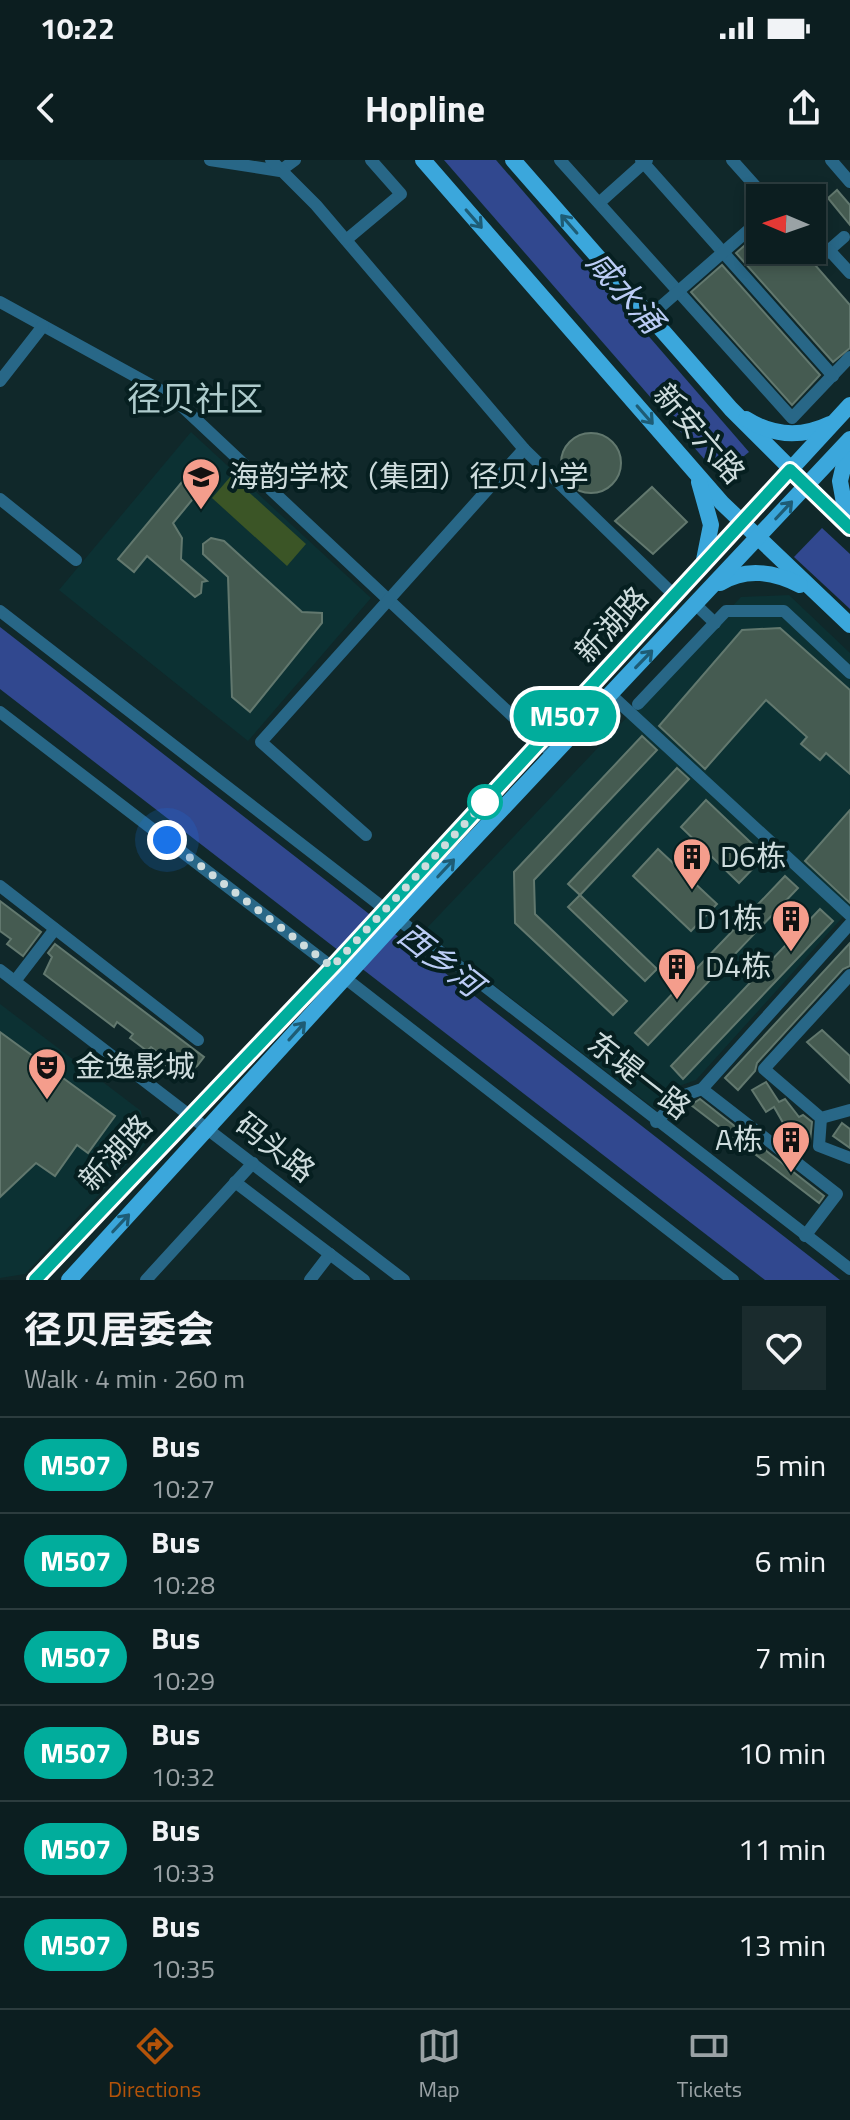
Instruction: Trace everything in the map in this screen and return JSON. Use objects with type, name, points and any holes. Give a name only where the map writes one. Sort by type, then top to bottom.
[{"type":"main road","name":"新安六路","points":[[423,160],[741,523],[850,625]]},
{"type":"main road","name":"新安六路","points":[[513,160],[731,409],[849,527]]},
{"type":"main road","name":"新湖路","points":[[69,1280],[208,1128],[342,969],[547,748],[741,523],[850,405]]},
{"type":"main road","points":[[731,409],[766,429],[788,434],[809,432],[835,421]]},
{"type":"main road","points":[[849,527],[840,481],[850,440]]},
{"type":"main road","name":"新湖路","points":[[547,748],[610,694],[850,440]]},
{"type":"main road","points":[[693,470],[711,525],[710,544],[699,572]]},
{"type":"main road","points":[[712,588],[735,576],[767,573],[820,596]]},
{"type":"main road","name":"新湖路","points":[[35,1280],[190,1114],[342,969]]},
{"type":"street","points":[[210,160],[280,171],[295,160]]},
{"type":"street","points":[[271,160],[346,240],[524,449],[676,597]]},
{"type":"street","points":[[346,240],[401,194],[371,160]]},
{"type":"street","points":[[560,160],[792,418],[850,357]]},
{"type":"street","points":[[732,160],[753,184]]},
{"type":"street","points":[[831,160],[850,182]]},
{"type":"street","points":[[599,203],[644,161],[833,376]]},
{"type":"street","points":[[650,316],[746,232]]},
{"type":"street","points":[[826,253],[844,237]]},
{"type":"street","points":[[829,250],[850,273]]},
{"type":"street","points":[[0,302],[171,396],[547,748]]},
{"type":"street","points":[[0,381],[43,326]]},
{"type":"street","points":[[366,835],[261,742],[524,449]]},
{"type":"street","points":[[0,499],[76,560]]},
{"type":"street","points":[[696,605],[715,623]]},
{"type":"street","name":"东堤一路","points":[[0,611],[289,832],[388,918],[850,1269]]},
{"type":"street","points":[[638,704],[726,611],[784,611],[850,673]]},
{"type":"street","points":[[610,694],[850,915]]},
{"type":"street","points":[[0,712],[342,969],[733,1280]]},
{"type":"street","points":[[0,886],[198,1040]]},
{"type":"street","points":[[656,1122],[682,1096],[702,1089],[850,924]]},
{"type":"street","points":[[15,981],[55,929]]},
{"type":"street","name":"码头路","points":[[0,970],[253,1163],[389,1276],[404,1280]]},
{"type":"street","points":[[821,1118],[764,1069],[850,975]]},
{"type":"street","points":[[702,1089],[837,1194],[805,1236]]},
{"type":"street","points":[[821,1118],[850,1110]]},
{"type":"street","points":[[821,1118],[819,1146],[850,1158]]},
{"type":"street","points":[[146,1280],[253,1163]]},
{"type":"street","points":[[235,1182],[364,1280]]},
{"type":"street","points":[[310,1280],[330,1254]]},
{"type":"shaded area","name":"海韵学校（集团）径贝小学","points":[[191,432],[371,598],[248,741],[59,590]]},
{"type":"shaded area","points":[[789,595],[850,653],[850,909],[696,1080],[676,1087],[655,1109],[424,931],[741,597]]},
{"type":"shaded area","points":[[0,1004],[141,1111],[145,1145],[25,1274],[0,1278]]},
{"type":"green space","points":[[231,476],[306,544],[287,566],[212,498]]},
{"type":"water","points":[[444,160],[496,160],[749,452],[719,476]]},
{"type":"water","points":[[822,528],[850,554],[850,609],[794,557]]},
{"type":"water","points":[[0,627],[840,1280],[765,1280],[0,689]]},
{"type":"building","points":[[837,190],[850,205],[850,225],[828,198]]},
{"type":"building","points":[[746,244],[746,264],[814,264],[850,305],[850,348],[833,362],[736,253]]},
{"type":"building","points":[[722,265],[820,375],[792,405],[691,292]]},
{"type":"building","points":[[591,433],[602,435],[612,442],[619,452],[619,474],[612,484],[602,491],[591,493],[580,491],[570,484],[563,474],[561,463],[563,452],[570,442],[580,435]]},
{"type":"building","points":[[182,482],[197,494],[173,523],[182,538],[181,559],[207,581],[202,582],[201,593],[195,597],[147,556],[134,572],[118,559]]},
{"type":"building","points":[[652,487],[687,522],[653,554],[615,521]]},
{"type":"building","points":[[211,538],[224,541],[302,612],[322,613],[322,623],[250,712],[232,697],[228,577],[203,554],[203,544]]},
{"type":"building","points":[[780,628],[850,690],[850,774],[826,753],[820,760],[801,744],[807,737],[766,700],[705,769],[659,726],[742,630]]},
{"type":"building","points":[[642,736],[657,750],[534,880],[535,914],[627,1001],[613,1015],[515,923],[514,872]]},
{"type":"building","points":[[677,768],[689,779],[580,895],[568,884]]},
{"type":"building","points":[[706,800],[765,856],[739,883],[681,827]]},
{"type":"building","points":[[850,810],[850,903],[805,861]]},
{"type":"building","name":"D6栋","points":[[658,849],[717,904],[691,931],[633,876]]},
{"type":"building","points":[[785,876],[798,888],[648,1045],[635,1033]]},
{"type":"building","points":[[580,895],[657,969],[645,981],[568,907]]},
{"type":"building","points":[[0,901],[41,932],[23,956],[7,944],[11,939],[0,931]]},
{"type":"building","points":[[820,909],[833,921],[683,1079],[671,1066]]},
{"type":"building","points":[[850,943],[850,966],[843,969],[757,1063],[755,1071],[738,1090],[725,1078]]},
{"type":"building","points":[[55,944],[204,1057],[197,1066],[181,1077],[163,1064],[166,1059],[151,1047],[147,1051],[130,1038],[133,1034],[117,1022],[114,1027],[44,974],[52,957],[48,953]]},
{"type":"building","points":[[822,1030],[850,1056],[850,1083],[807,1042]]},
{"type":"building","points":[[0,1032],[115,1116],[88,1153],[77,1145],[55,1176],[36,1163],[0,1197]]},
{"type":"building","points":[[766,1082],[779,1102],[785,1099],[799,1117],[803,1115],[812,1122],[810,1141],[806,1144],[794,1123],[786,1128],[774,1107],[766,1112],[752,1090]]},
{"type":"building","points":[[700,1099],[824,1196],[819,1203],[691,1105]]},
{"type":"building","points":[[842,1123],[850,1129],[850,1148],[833,1136]]},
{"type":"bus line","name":"M507","points":[[35,1280],[338,961],[790,470],[850,528]]},
{"type":"place","name":"海韵学校（集团）径贝小学","points":[[201,511]]},
{"type":"place","name":"D6栋","points":[[692,891]]},
{"type":"place","name":"D1栋","points":[[791,953]]},
{"type":"place","name":"D4栋","points":[[677,1001]]},
{"type":"place","name":"金逸影城","points":[[47,1101]]},
{"type":"place","name":"A栋","points":[[791,1174]]},
{"type":"district","name":"径贝社区","points":[[195,399]]},
{"type":"route","points":[[167,840],[332,967],[485,802]]},
{"type":"water label","name":"咸水涌","points":[[625,292]]},
{"type":"water label","name":"西乡河","points":[[440,960]]}]
